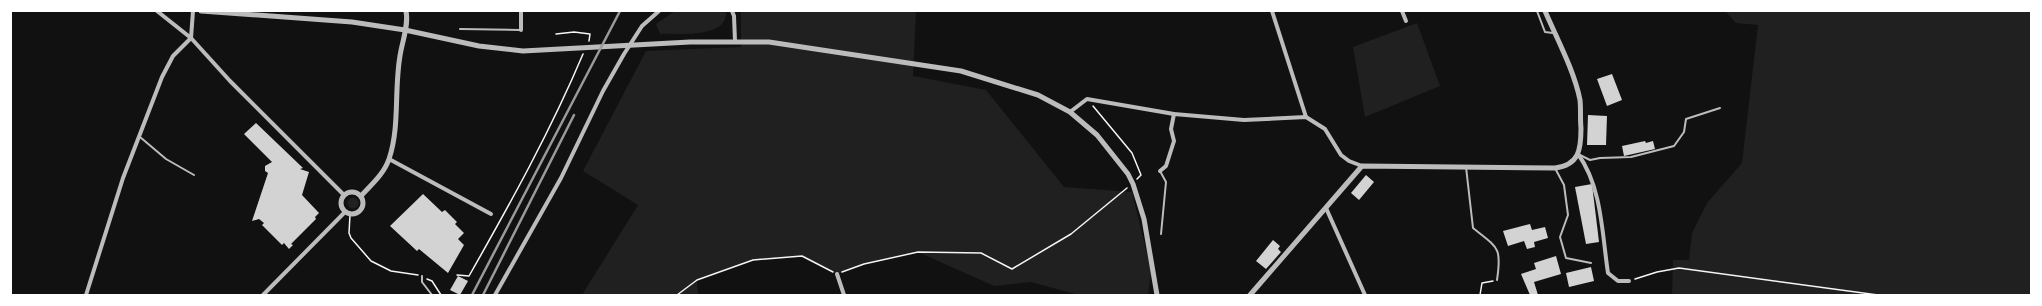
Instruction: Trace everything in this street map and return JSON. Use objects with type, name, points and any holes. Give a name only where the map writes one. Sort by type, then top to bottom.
[{"type":"street","points":[[157,11],[191,38],[230,81],[344,195]]},
{"type":"street","points":[[86,295],[123,178],[138,136],[167,65],[184,44],[191,38],[193,11]]},
{"type":"street","points":[[201,11],[352,22],[405,30],[479,46],[523,50],[735,41],[769,42],[961,71],[1038,95],[1070,112],[1097,134],[1124,168],[1133,184],[1144,219],[1157,295]]},
{"type":"street","points":[[361,196],[380,175],[389,159],[394,133],[400,56],[405,30],[406,11]]},
{"type":"street","points":[[521,11],[521,30]]},
{"type":"street","points":[[495,295],[561,178],[624,54],[637,33],[649,18],[659,11]]},
{"type":"street","points":[[732,11],[734,16],[735,41]]},
{"type":"street","points":[[1272,11],[1306,117]]},
{"type":"street","points":[[1402,11],[1406,21]]},
{"type":"street","points":[[1070,112],[1087,99],[1174,114],[1244,120],[1306,117],[1325,129],[1341,155],[1349,161],[1362,166],[1554,168],[1571,163],[1578,154],[1581,138],[1580,100],[1545,11]]},
{"type":"street","points":[[1160,171],[1166,166],[1174,140],[1171,129],[1174,114]]},
{"type":"street","points":[[1578,154],[1586,166],[1593,184],[1608,273],[1618,281],[1629,281]]},
{"type":"street","points":[[389,159],[491,214]]},
{"type":"street","points":[[1250,295],[1362,166]]},
{"type":"street","points":[[354,192],[361,196],[364,201],[363,208],[358,214],[350,215],[345,212],[341,203],[344,195],[354,192]]},
{"type":"street","points":[[1326,208],[1365,295]]},
{"type":"street","points":[[263,295],[345,212]]},
{"type":"street","points":[[837,274],[844,295]]},
{"type":"lane","points":[[1537,11],[1544,32],[1554,33]]},
{"type":"lane","points":[[460,28],[521,30]]},
{"type":"lane","points":[[1578,154],[1590,160],[1600,158],[1631,157],[1674,146],[1684,132],[1686,119],[1720,108]]},
{"type":"lane","points":[[138,136],[166,159],[194,175]]},
{"type":"lane","points":[[1466,167],[1473,228],[1496,246],[1500,261],[1497,280]]},
{"type":"lane","points":[[1554,168],[1564,185],[1568,215],[1560,237],[1566,258],[1591,263]]},
{"type":"lane","points":[[1160,171],[1166,182],[1161,234]]},
{"type":"lane","points":[[422,276],[422,282],[432,295]]},
{"type":"path","points":[[556,34],[574,32],[590,34],[590,37]]},
{"type":"path","points":[[457,275],[469,276],[504,214],[581,59]]},
{"type":"path","points":[[677,295],[697,280],[753,260],[802,256],[837,274],[864,264],[918,252],[981,253],[1012,269],[1071,234],[1133,184],[1141,175],[1132,153],[1087,99]]},
{"type":"path","points":[[350,215],[349,233],[351,238],[372,261],[391,271],[415,273],[422,276],[432,281],[441,295]]},
{"type":"path","points":[[1629,281],[1657,272],[1679,268],[1878,295]]},
{"type":"path","points":[[1480,295],[1482,283],[1497,280]]},
{"type":"shaded area","points":[[675,11],[726,11],[725,20],[719,26],[711,30],[690,34],[660,34],[656,24]]},
{"type":"shaded area","points":[[741,11],[916,11],[913,76],[986,90],[1064,187],[1132,192],[1151,271],[1148,295],[1079,295],[1031,282],[994,286],[918,252],[864,264],[837,274],[802,256],[753,260],[697,280],[698,295],[582,295],[638,205],[583,171],[646,51],[741,47]]},
{"type":"shaded area","points":[[1725,11],[2031,11],[2031,295],[1672,295],[1673,260],[1689,260],[1692,233],[1707,203],[1742,163],[1758,25],[1736,23]]},
{"type":"shaded area","points":[[1417,23],[1440,86],[1365,117],[1353,47]]},
{"type":"shaded area","points":[[353,197],[357,199],[359,203],[357,207],[353,209],[349,207],[347,203],[349,199]]},
{"type":"building","points":[[1612,74],[1622,100],[1607,106],[1597,79]]},
{"type":"building","points":[[1588,115],[1607,116],[1606,145],[1587,145]]},
{"type":"building","points":[[256,123],[303,168],[300,169],[309,172],[302,195],[319,213],[315,217],[316,219],[291,244],[293,245],[289,249],[284,243],[282,245],[262,225],[264,223],[259,219],[252,221],[268,173],[265,171],[265,166],[272,162],[244,134]]},
{"type":"building","points":[[1645,141],[1646,143],[1653,141],[1655,149],[1624,156],[1622,146]]},
{"type":"building","points":[[1366,175],[1374,182],[1359,200],[1351,193]]},
{"type":"building","points":[[1592,184],[1599,242],[1586,244],[1575,187]]},
{"type":"building","points":[[423,194],[442,212],[445,210],[457,222],[455,224],[464,233],[458,239],[464,245],[448,273],[419,249],[417,251],[390,226]]},
{"type":"building","points":[[1530,224],[1532,230],[1545,227],[1548,238],[1534,242],[1535,247],[1527,249],[1524,241],[1508,246],[1503,231]]},
{"type":"building","points":[[1273,240],[1280,246],[1278,249],[1281,252],[1266,269],[1256,261]]},
{"type":"building","points":[[1556,256],[1561,274],[1534,282],[1538,295],[1530,295],[1521,274],[1536,269],[1534,263]]},
{"type":"building","points":[[1591,267],[1594,281],[1569,287],[1566,273]]},
{"type":"building","points":[[458,276],[468,281],[460,295],[450,290]]},
{"type":"railway","points":[[472,295],[620,11]]},
{"type":"railway","points":[[483,295],[574,115]]}]
